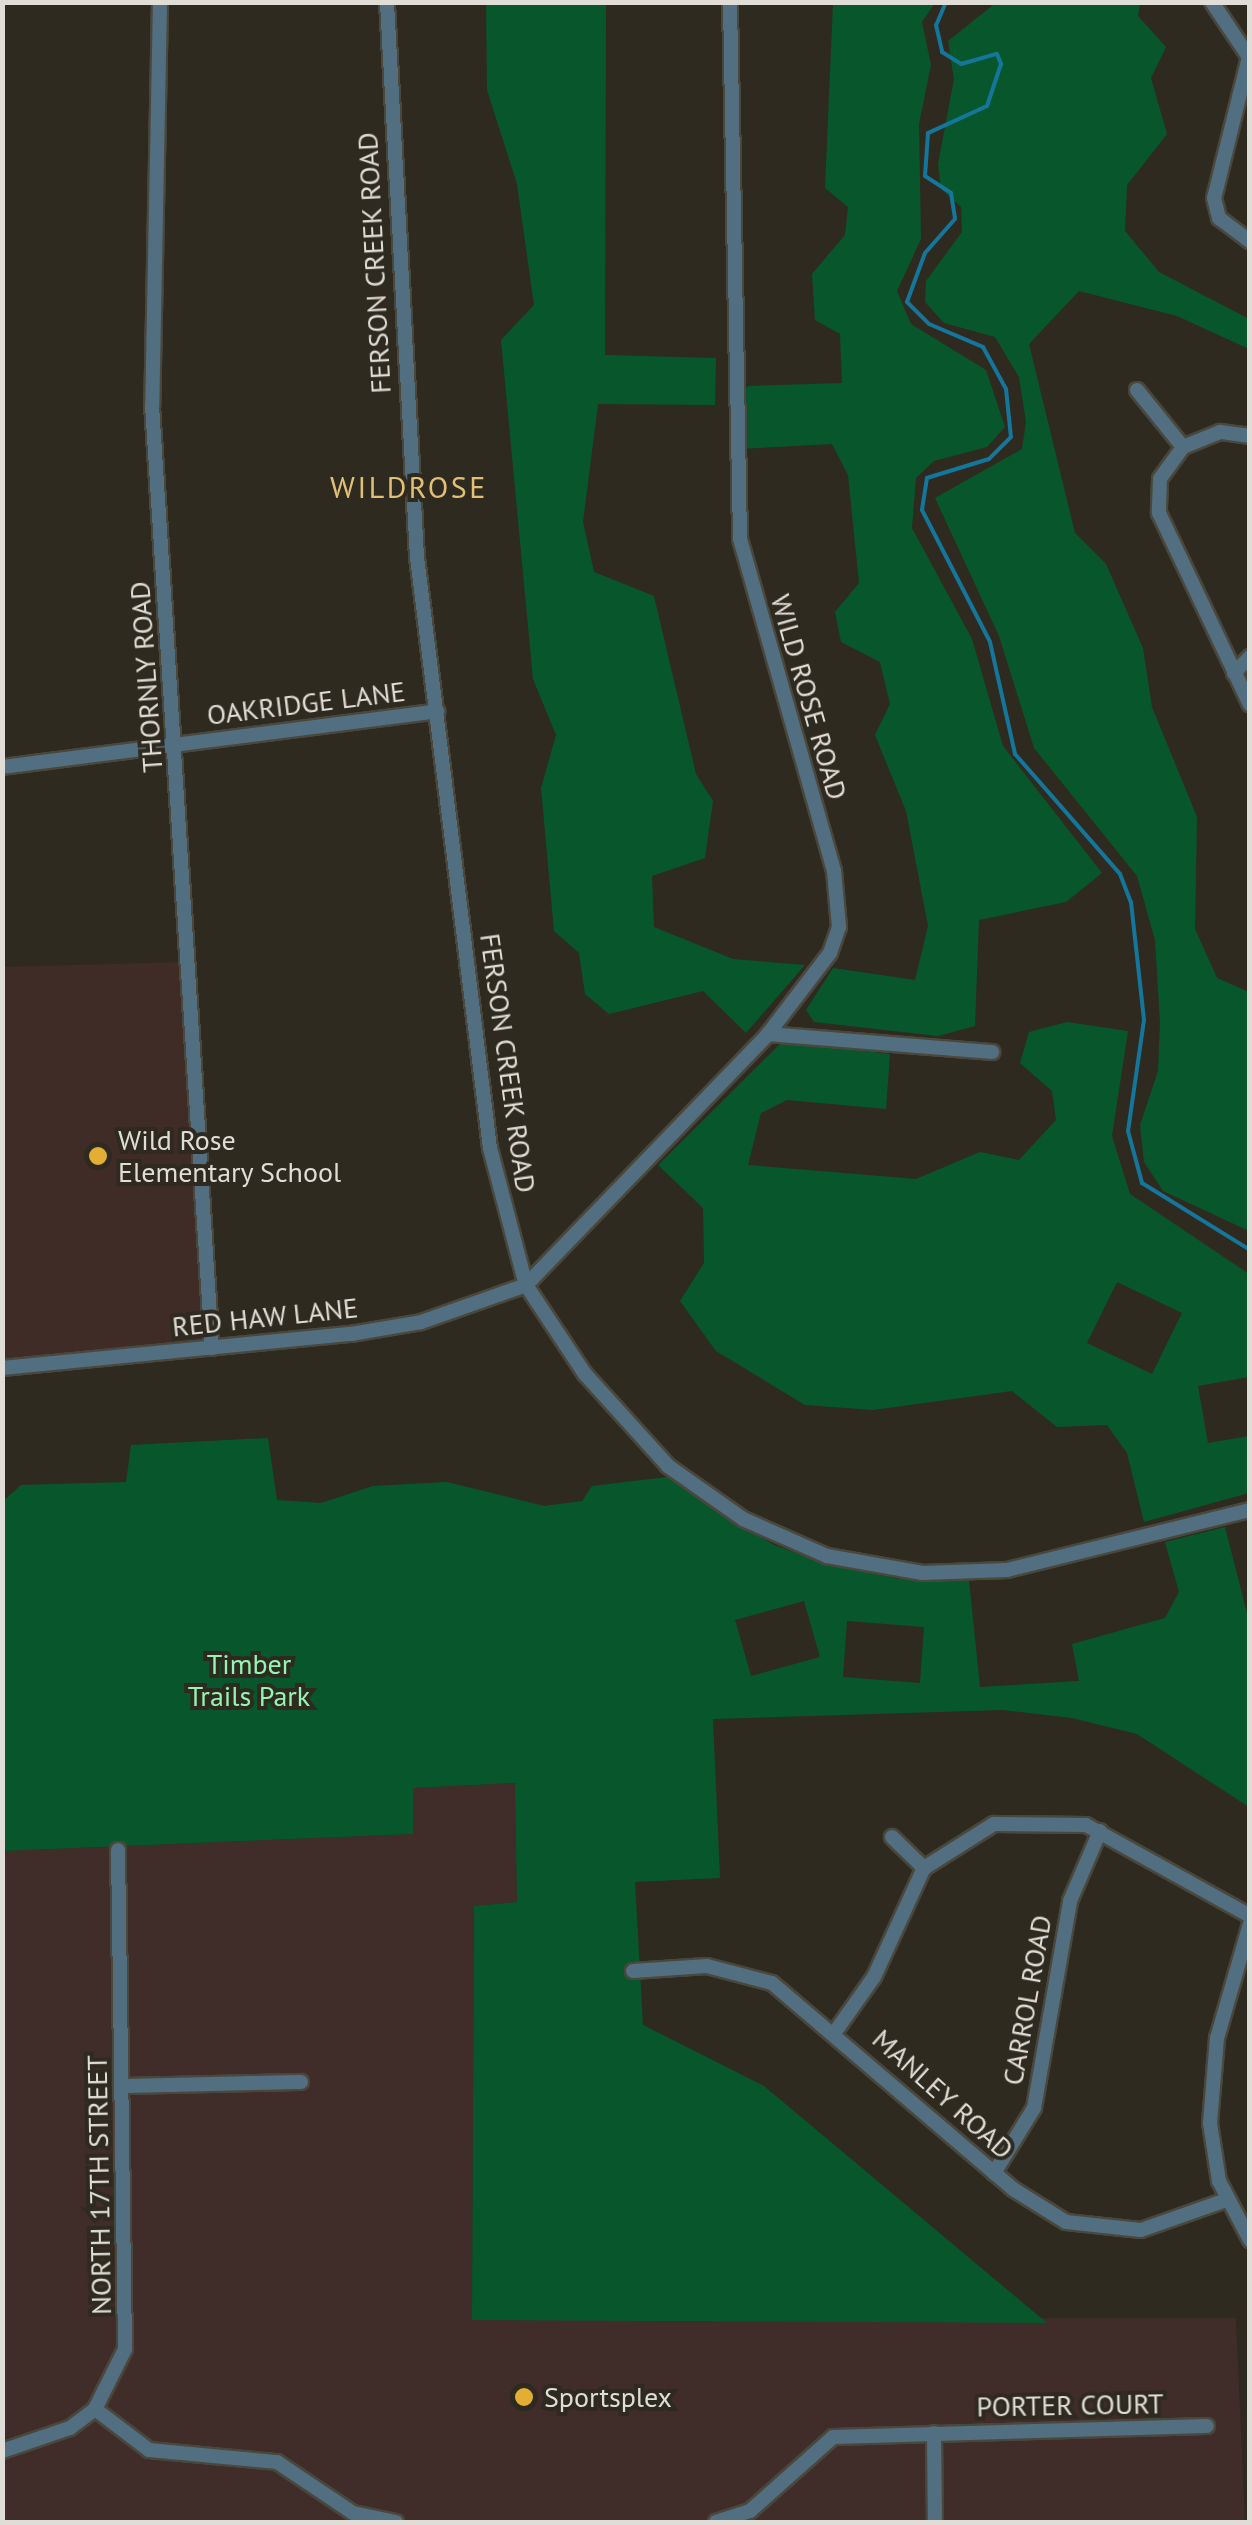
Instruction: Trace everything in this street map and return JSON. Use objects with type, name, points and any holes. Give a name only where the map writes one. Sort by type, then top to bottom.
[{"type":"street","name":"THORNLY ROAD","points":[[160,2],[152,405],[212,1348]]},
{"type":"street","name":"FERSON CREEK ROAD","points":[[387,2],[408,470],[490,1148],[526,1285],[585,1374],[667,1464],[743,1519],[826,1556],[978,1574],[1250,1510]]},
{"type":"street","name":"WILD ROSE ROAD","points":[[526,1285],[768,1034],[830,953],[839,900],[740,538],[730,2]]},
{"type":"street","points":[[1212,2],[1249,58],[1214,198],[1219,218],[1250,240]]},
{"type":"street","points":[[1137,390],[1183,447]]},
{"type":"street","points":[[1250,436],[1220,432],[1183,447],[1160,478],[1159,513],[1250,705]]},
{"type":"street","points":[[1234,673],[1250,657]]},
{"type":"street","name":"OAKRIDGE LANE","points":[[2,767],[437,711]]},
{"type":"street","points":[[768,1034],[992,1052]]},
{"type":"street","name":"RED HAW LANE","points":[[2,1368],[212,1348],[421,1322],[526,1285]]},
{"type":"street","points":[[835,2032],[874,1977],[924,1868],[1007,1820],[1100,1830],[1250,1916]]},
{"type":"street","name":"CARROL ROAD","points":[[994,2173],[1034,2108],[1070,1902],[1100,1830]]},
{"type":"street","points":[[892,1837],[924,1868]]},
{"type":"street","name":"NORTH 17TH STREET","points":[[2,2451],[70,2428],[95,2409],[119,2372],[128,2320],[118,1850]]},
{"type":"street","points":[[1250,1924],[1210,2099],[1226,2200],[1250,2240]]},
{"type":"street","name":"MANLEY ROAD","points":[[632,1971],[746,1973],[835,2032],[994,2173],[1042,2210],[1094,2229],[1166,2224],[1226,2200]]},
{"type":"street","points":[[122,2086],[301,2082]]},
{"type":"street","points":[[95,2409],[149,2450],[277,2462],[353,2513],[396,2522]]},
{"type":"street","name":"PORTER COURT","points":[[716,2522],[750,2511],[832,2437],[1207,2426]]},
{"type":"street","points":[[934,2433],[935,2522]]},
{"type":"shaded area","name":"Wild Rose Elementary School","points":[[182,962],[206,1344],[3,1364],[2,967]]},
{"type":"shaded area","points":[[516,1783],[517,1902],[474,1906],[472,2319],[1236,2318],[1245,2522],[3,2522],[2,1851],[412,1834],[412,1788]]},
{"type":"green space","points":[[997,2],[1140,3],[1138,16],[1166,47],[1151,78],[1167,134],[1127,185],[1125,231],[1159,272],[1249,319],[1249,349],[1177,316],[1079,291],[1029,344],[1075,533],[1106,564],[1143,648],[1152,707],[1197,817],[1195,929],[1217,978],[1249,992],[1249,1231],[1163,1191],[1144,1162],[1140,1125],[1158,1071],[1160,1023],[1155,940],[1137,876],[1034,748],[999,636],[935,498],[1022,449],[1026,422],[1019,377],[995,337],[944,323],[925,302],[926,281],[962,232],[961,207],[941,189],[938,164],[954,79],[948,41]]},
{"type":"green space","points":[[486,3],[606,3],[605,355],[716,358],[715,405],[598,404],[583,522],[594,572],[654,596],[696,774],[713,801],[705,858],[652,876],[654,927],[733,959],[805,965],[746,1033],[703,991],[609,1014],[585,994],[579,953],[554,931],[541,788],[556,735],[533,679],[501,340],[534,305],[517,184],[487,90]]},
{"type":"green space","points":[[833,3],[935,3],[922,22],[931,65],[919,124],[921,239],[897,291],[911,324],[986,370],[1005,427],[987,447],[934,461],[916,478],[912,528],[972,639],[1003,746],[1102,873],[1066,902],[979,920],[975,1026],[938,1036],[814,1022],[806,1010],[833,968],[915,980],[928,926],[906,811],[875,735],[890,704],[880,662],[841,642],[835,612],[859,583],[848,475],[832,444],[739,449],[737,397],[748,386],[842,383],[840,334],[815,320],[812,274],[845,235],[848,207],[825,188]]},
{"type":"green space","points":[[1067,1022],[1128,1031],[1112,1136],[1130,1194],[1249,1274],[1249,1377],[1198,1386],[1208,1443],[1249,1436],[1249,1493],[1144,1522],[1127,1453],[1107,1425],[1057,1427],[1012,1391],[873,1410],[805,1405],[716,1351],[680,1301],[704,1263],[703,1208],[658,1165],[783,1041],[890,1054],[886,1109],[787,1100],[761,1113],[748,1165],[916,1179],[980,1152],[1019,1160],[1056,1120],[1052,1091],[1020,1063],[1029,1032]],"holes":[[[1117,1282],[1182,1313],[1152,1374],[1087,1343]]]},
{"type":"green space","name":"Timber Trails Park","points":[[268,1438],[277,1500],[321,1503],[373,1486],[447,1482],[544,1506],[582,1501],[592,1486],[667,1477],[772,1544],[826,1564],[899,1579],[969,1580],[980,1687],[1079,1681],[1072,1644],[1165,1618],[1179,1592],[1165,1542],[1225,1527],[1249,1621],[1249,1807],[1137,1734],[1072,1718],[1003,1710],[713,1719],[720,1878],[635,1882],[643,2025],[764,2086],[1047,2323],[472,2320],[474,1906],[517,1902],[515,1783],[413,1788],[413,1834],[3,1851],[3,1501],[21,1485],[126,1482],[131,1445]],"holes":[[[804,1601],[820,1657],[751,1676],[735,1620]],[[847,1621],[924,1627],[920,1683],[843,1677]]]},
{"type":"waterway","points":[[946,2],[936,25],[942,52],[961,64],[997,54],[1001,64],[987,106],[928,133],[925,176],[951,193],[955,219],[925,253],[907,302],[929,324],[983,347],[1006,389],[1011,437],[989,459],[927,478],[922,510],[990,642],[1015,754],[1120,874],[1131,902],[1144,1020],[1128,1131],[1142,1183],[1250,1250]]},
{"type":"place","name":"Wild Rose Elementary School","points":[[98,1156]]},
{"type":"place","name":"Sportsplex","points":[[524,2397]]},
{"type":"district","name":"WILDROSE","points":[[409,487]]}]
